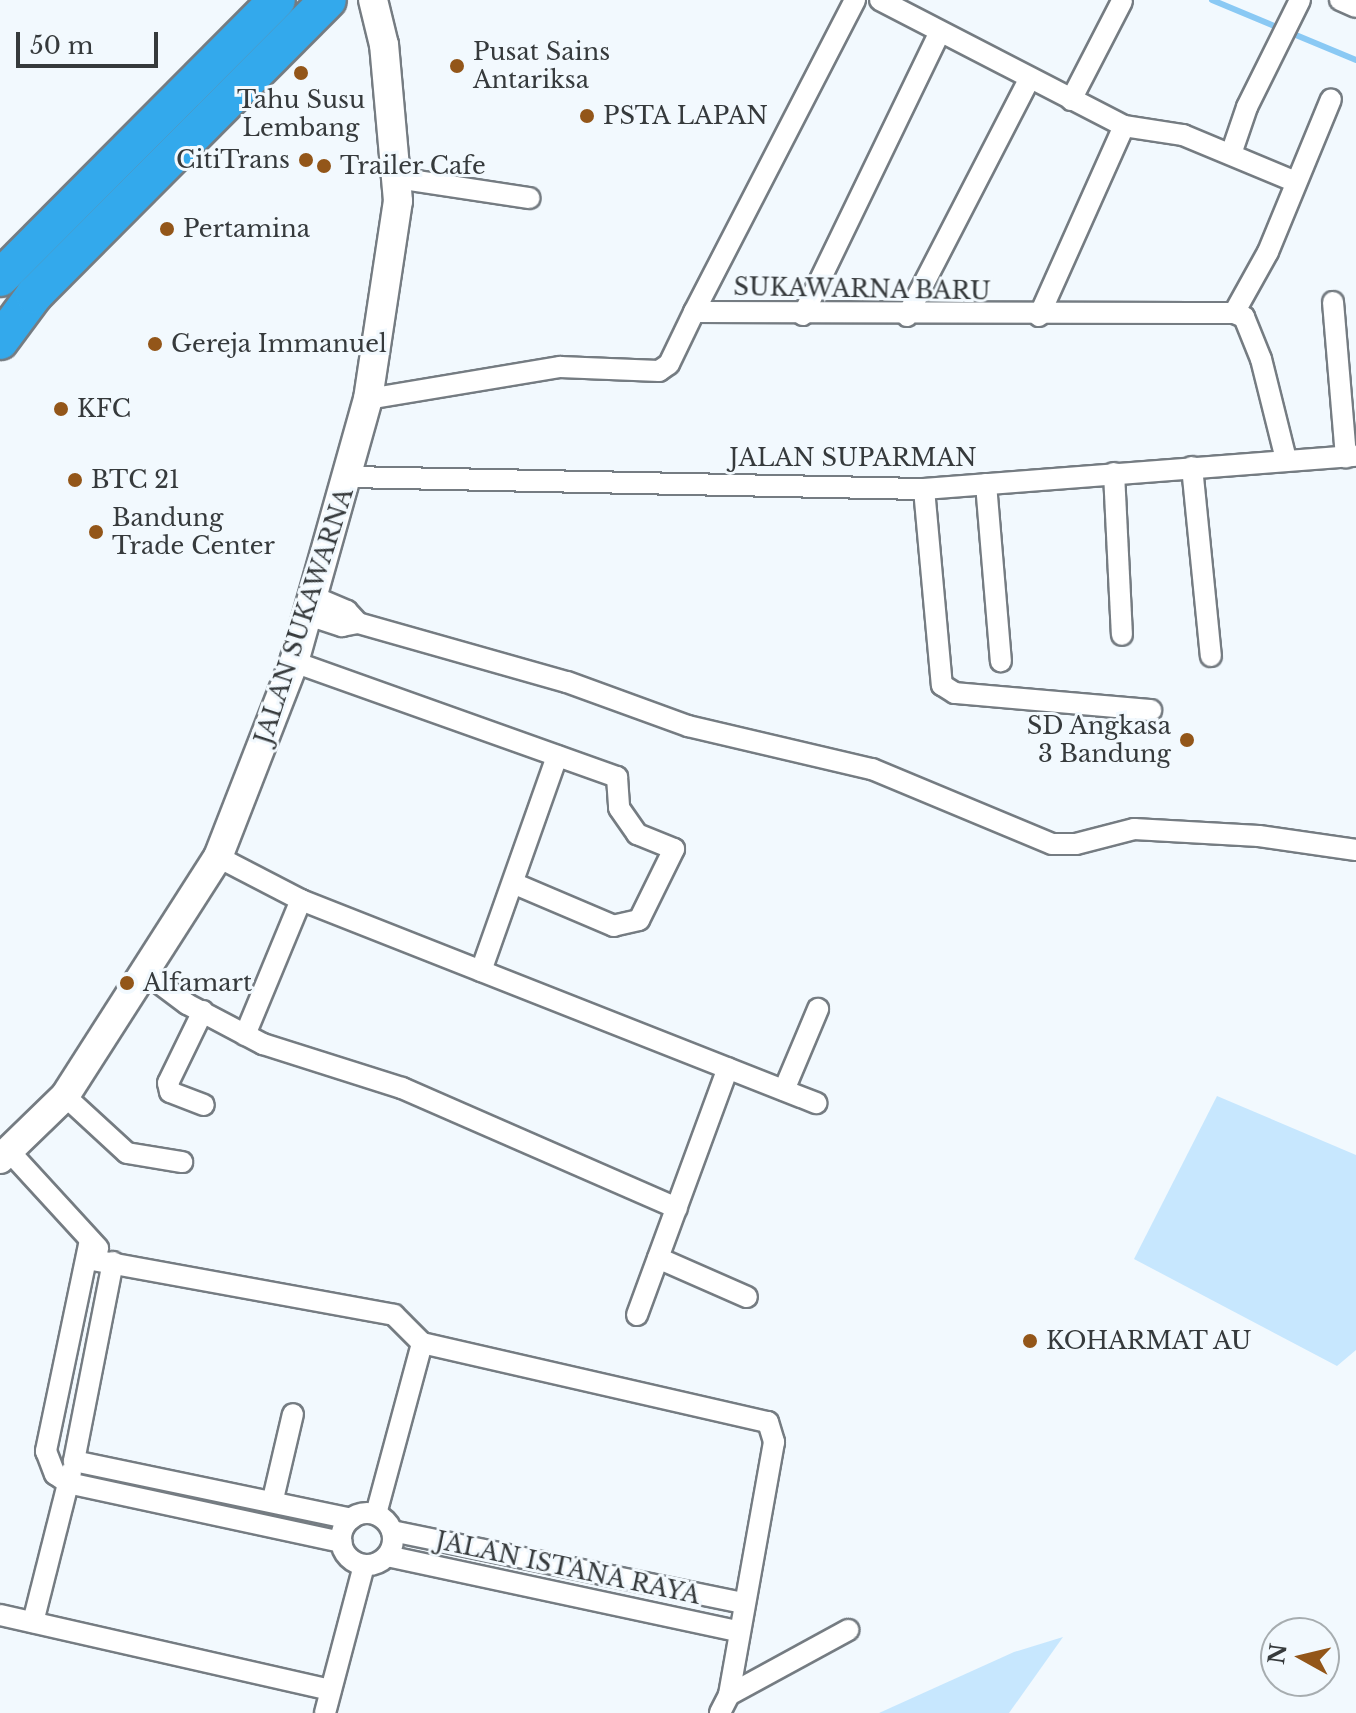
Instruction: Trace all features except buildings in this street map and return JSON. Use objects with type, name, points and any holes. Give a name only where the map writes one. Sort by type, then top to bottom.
[{"type":"highway","points":[[0,278],[277,0]]},
{"type":"highway","points":[[0,341],[34,295],[328,0]]},
{"type":"street","name":"JALAN SUKAWARNA","points":[[4,1155],[65,1096],[147,974],[218,857],[294,662],[349,477],[368,399],[397,178],[384,45],[373,0]]},
{"type":"street","points":[[368,399],[560,367],[659,371],[669,364],[855,0]]},
{"type":"street","points":[[880,0],[939,34],[1124,126],[1183,135],[1296,182]]},
{"type":"street","points":[[1231,154],[1247,107],[1300,0]]},
{"type":"street","points":[[1340,0],[1356,7]]},
{"type":"street","points":[[1071,100],[1122,1]]},
{"type":"street","points":[[803,315],[939,34]]},
{"type":"street","points":[[907,316],[1029,80]]},
{"type":"street","points":[[1286,459],[1261,359],[1244,317],[1234,313],[1331,99]]},
{"type":"street","points":[[1039,316],[1124,126]]},
{"type":"street","points":[[397,178],[529,198]]},
{"type":"street","points":[[1333,302],[1351,456]]},
{"type":"street","name":"SUKAWARNA BARU","points":[[694,312],[907,316],[1234,313]]},
{"type":"street","name":"JALAN SUPARMAN","points":[[349,477],[924,489],[1351,456]]},
{"type":"street","points":[[1192,467],[1211,656]]},
{"type":"street","points":[[1114,473],[1122,635]]},
{"type":"street","points":[[986,484],[1001,661]]},
{"type":"street","points":[[924,489],[942,685],[955,693],[1151,710]]},
{"type":"street","points":[[311,606],[342,626],[358,623],[567,682],[688,726],[872,769],[1052,844],[1076,844],[1134,829],[1259,836],[1356,850]]},
{"type":"street","points":[[294,662],[617,777],[619,808],[637,834],[674,849],[639,920],[614,926],[515,884]]},
{"type":"street","points":[[481,971],[515,884],[557,756]]},
{"type":"street","points":[[218,857],[301,900],[816,1103]]},
{"type":"street","points":[[245,1035],[301,900]]},
{"type":"street","points":[[147,974],[245,1035],[402,1088],[677,1208]]},
{"type":"street","points":[[784,1090],[818,1009]]},
{"type":"street","points":[[203,1011],[168,1083],[170,1092],[204,1105]]},
{"type":"street","points":[[637,1315],[728,1068]]},
{"type":"street","points":[[65,1096],[127,1153],[182,1162]]},
{"type":"street","points":[[4,1155],[89,1250],[113,1262],[394,1315],[422,1343],[768,1422],[774,1442],[725,1704]]},
{"type":"street","points":[[89,1250],[46,1451],[55,1474],[68,1483],[342,1542]]},
{"type":"street","points":[[658,1258],[747,1297]]},
{"type":"street","points":[[33,1622],[74,1461],[113,1262]]},
{"type":"street","points":[[75,1319],[99,1323]]},
{"type":"street","points":[[376,1514],[422,1343]]},
{"type":"street","points":[[273,1499],[293,1414]]},
{"type":"street","points":[[74,1461],[273,1499],[351,1519],[376,1514]]},
{"type":"street","points":[[351,1519],[342,1542],[349,1558],[364,1565],[387,1556],[392,1531],[376,1514]]},
{"type":"street","name":"JALAN ISTANA RAYA","points":[[392,1531],[742,1603]]},
{"type":"street","name":"JALAN ISTANA RAYA","points":[[387,1556],[738,1631]]},
{"type":"street","points":[[325,1713],[364,1565]]},
{"type":"street","points":[[0,1615],[331,1690]]},
{"type":"street","points":[[725,1704],[848,1630]]},
{"type":"shaded area","points":[[1217,1096],[1356,1155],[1356,1350],[1337,1366],[1134,1259]]},
{"type":"shaded area","points":[[1063,1637],[1009,1713],[879,1713],[1014,1652]]},
{"type":"waterway","points":[[1212,0],[1356,60]]},
{"type":"place","name":"Pusat Sains Antariksa","points":[[457,66]]},
{"type":"place","name":"Tahu Susu Lembang","points":[[301,73]]},
{"type":"place","name":"PSTA LAPAN","points":[[587,116]]},
{"type":"place","name":"CitiTrans","points":[[306,160]]},
{"type":"place","name":"Trailer Cafe","points":[[324,166]]},
{"type":"place","name":"Pertamina","points":[[167,229]]},
{"type":"place","name":"Gereja Immanuel","points":[[155,344]]},
{"type":"place","name":"KFC","points":[[61,409]]},
{"type":"place","name":"BTC 21","points":[[75,480]]},
{"type":"place","name":"Bandung Trade Center","points":[[96,532]]},
{"type":"place","name":"SD Angkasa 3 Bandung","points":[[1187,740]]},
{"type":"place","name":"Alfamart","points":[[127,983]]},
{"type":"place","name":"KOHARMAT AU","points":[[1030,1341]]}]
